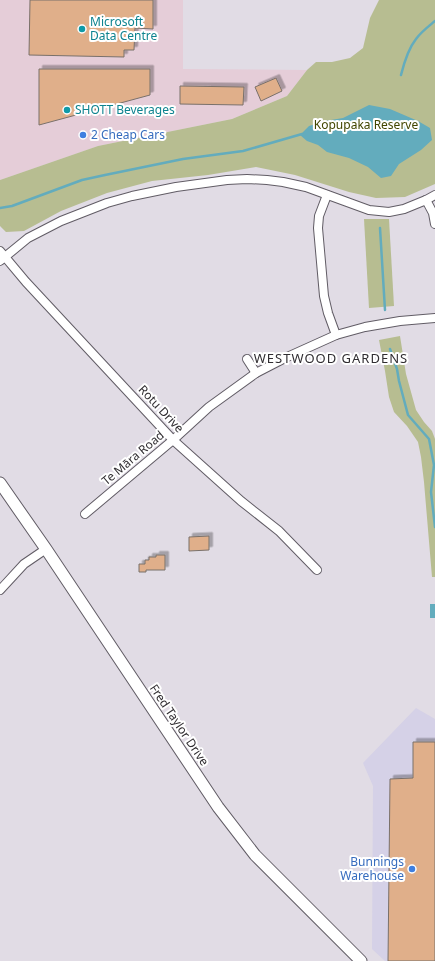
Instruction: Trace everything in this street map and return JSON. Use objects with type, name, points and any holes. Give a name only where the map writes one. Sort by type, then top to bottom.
[{"type":"main road","name":"Fred Taylor Drive","points":[[0,483],[46,549],[218,807],[256,855],[361,961]]},
{"type":"street","points":[[2,256],[28,238],[61,221],[107,204],[154,191],[228,180],[247,179],[283,182],[306,187],[369,210],[389,212],[404,209],[435,195]]},
{"type":"street","points":[[327,194],[319,216],[318,228],[324,296],[336,335]]},
{"type":"street","points":[[426,200],[433,213],[435,224]]},
{"type":"street","name":"Rotu Drive","points":[[2,256],[173,440],[241,501],[279,531],[317,570]]},
{"type":"street","name":"Te Māra Road","points":[[84,514],[173,440],[209,407],[256,373],[284,358],[336,335],[365,327],[400,321],[435,318]]},
{"type":"street","points":[[247,359],[256,373]]},
{"type":"street","points":[[0,590],[24,564],[46,549]]},
{"type":"shaded area","points":[[0,0],[183,0],[183,69],[307,70],[287,96],[232,119],[98,146],[0,180]]},
{"type":"shaded area","name":"Bunnings Warehouse","points":[[416,708],[435,719],[435,961],[385,961],[372,949],[373,786],[363,763]]},
{"type":"green space","name":"Kopupaka Reserve","points":[[379,0],[435,0],[435,184],[405,197],[376,198],[349,192],[295,175],[256,167],[208,175],[152,181],[107,193],[61,211],[24,231],[6,232],[0,226],[0,180],[98,146],[232,119],[287,96],[307,70],[316,62],[332,62],[350,58],[363,48],[370,18]]},
{"type":"green space","points":[[364,219],[389,219],[394,306],[369,308]]},
{"type":"green space","points":[[400,336],[406,374],[416,410],[432,431],[435,439],[435,577],[432,577],[424,482],[418,442],[407,426],[394,412],[389,397],[379,340]]},
{"type":"water","points":[[369,105],[390,109],[430,128],[432,140],[421,150],[399,164],[391,176],[381,178],[368,167],[349,158],[327,152],[318,145],[307,141],[300,135],[309,126],[325,121],[343,118]]},
{"type":"water","points":[[430,604],[435,604],[435,618],[430,618]]},
{"type":"building","name":"Microsoft Data Centre","points":[[30,0],[153,0],[153,29],[135,28],[134,50],[124,50],[124,57],[29,55]]},
{"type":"building","name":"SHOTT Beverages","points":[[39,69],[150,69],[150,95],[39,125]]},
{"type":"building","points":[[276,78],[282,91],[261,101],[255,87]]},
{"type":"building","points":[[180,86],[244,87],[243,105],[180,104]]},
{"type":"building","points":[[209,536],[209,550],[189,551],[189,537]]},
{"type":"building","points":[[156,555],[165,555],[165,570],[146,570],[146,572],[139,572],[139,564],[145,564],[145,560],[149,560],[149,557],[156,557]]},
{"type":"building","name":"Bunnings Warehouse","points":[[413,742],[435,742],[435,961],[388,961],[390,779],[413,778]]},
{"type":"waterway","points":[[401,75],[413,43],[420,34],[435,21]]},
{"type":"waterway","points":[[0,208],[12,206],[82,180],[183,159],[243,151],[302,134]]},
{"type":"waterway","points":[[380,228],[385,310]]},
{"type":"waterway","points":[[390,349],[397,369],[408,415],[429,439],[434,465],[431,492],[435,527]]},
{"type":"place","name":"Microsoft Data Centre","points":[[82,29]]},
{"type":"place","name":"SHOTT Beverages","points":[[67,110]]},
{"type":"place","name":"2 Cheap Cars","points":[[83,135]]},
{"type":"place","name":"Bunnings Warehouse","points":[[412,869]]},
{"type":"district","name":"WESTWOOD GARDENS","points":[[331,358]]}]
